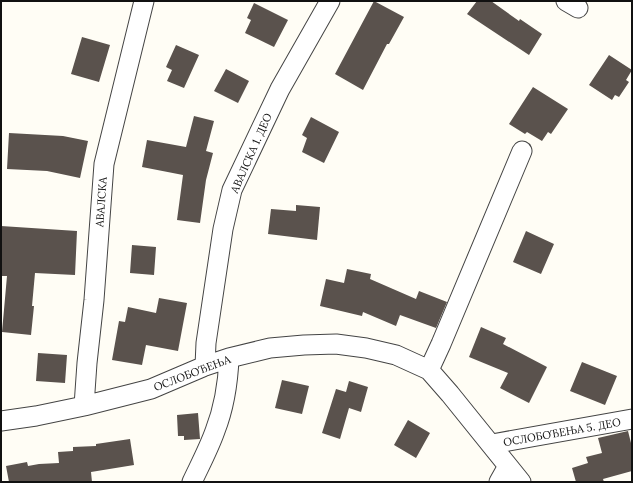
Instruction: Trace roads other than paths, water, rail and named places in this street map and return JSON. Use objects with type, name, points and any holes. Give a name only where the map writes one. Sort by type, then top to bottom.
[{"type":"street","name":"АВАЛСКА","points":[[84,406],[94,300],[104,164],[144,1]]},
{"type":"street","name":"АВАЛСКА 1. ДЕО","points":[[206,366],[206,343],[223,229],[232,190],[280,89],[330,1]]},
{"type":"street","points":[[429,370],[442,344],[522,151]]},
{"type":"street","name":"ОСЛОБОЂЕЊА","points":[[1,421],[36,416],[84,406],[151,389],[229,358],[270,348],[336,344],[366,348],[396,355],[429,370],[492,444],[504,474],[521,482]]},
{"type":"street","points":[[192,482],[215,431],[220,415],[228,378],[229,358]]},
{"type":"street","name":"ОСЛОБОЂЕЊА 5. ДЕО","points":[[492,444],[632,419]]}]
